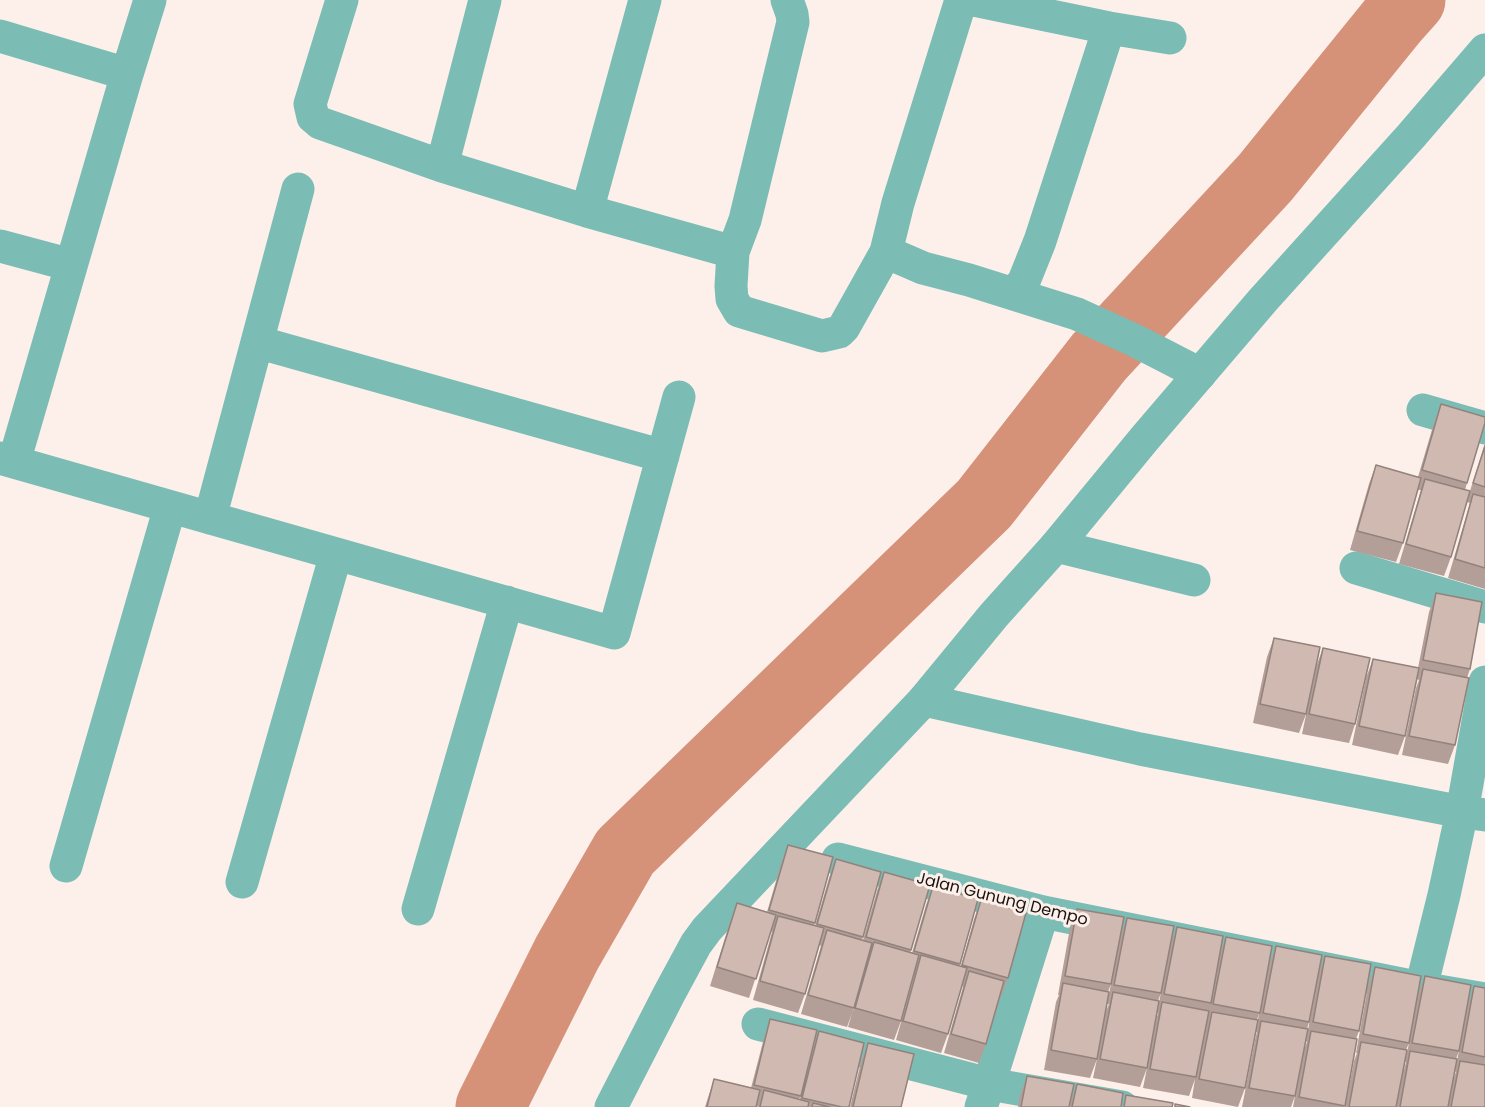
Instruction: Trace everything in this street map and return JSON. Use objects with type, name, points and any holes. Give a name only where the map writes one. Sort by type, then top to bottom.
[{"type":"street","points":[[150,0],[71,265],[7,460],[614,633],[679,397]]},
{"type":"street","points":[[342,0],[310,104],[313,117],[320,123],[442,166],[587,211],[733,252]]},
{"type":"street","points":[[442,166],[485,0]]},
{"type":"street","points":[[587,211],[645,0]]},
{"type":"street","points":[[787,0],[793,22],[745,220],[733,252],[732,299],[739,311],[822,336],[839,332],[844,327],[886,252],[898,203],[961,0]]},
{"type":"street","points":[[974,0],[1170,38]]},
{"type":"street","points":[[1014,294],[1024,281],[1040,241],[1109,28]]},
{"type":"street","points":[[0,36],[127,74]]},
{"type":"street","points":[[611,1107],[669,994],[696,944],[707,929],[924,700],[1263,300],[1485,50]]},
{"type":"street","points":[[210,518],[298,189]]},
{"type":"street","points":[[0,246],[71,265]]},
{"type":"street","points":[[886,252],[923,268],[1077,314],[1200,374]]},
{"type":"street","points":[[257,342],[663,456]]},
{"type":"street","points":[[1423,410],[1485,428]]},
{"type":"street","points":[[66,866],[170,507]]},
{"type":"street","points":[[1056,546],[1194,580]]},
{"type":"street","points":[[242,882],[336,554]]},
{"type":"street","points":[[1356,568],[1485,607]]},
{"type":"street","points":[[418,909],[507,602]]},
{"type":"street","points":[[1421,988],[1474,814],[1485,682]]},
{"type":"street","points":[[924,700],[1140,749],[1474,814]]},
{"type":"street","name":"Jalan Gunung Dempo","points":[[838,859],[1043,912],[1485,999]]},
{"type":"street","points":[[985,1095],[1043,912]]},
{"type":"street","points":[[758,1024],[985,1095],[1122,1107]]},
{"type":"building","points":[[1441,404],[1485,417],[1467,483],[1422,470]]},
{"type":"building","points":[[1485,446],[1485,487],[1473,483]]},
{"type":"building","points":[[1376,465],[1421,478],[1403,543],[1357,531]]},
{"type":"building","points":[[1425,479],[1470,491],[1451,557],[1406,544]]},
{"type":"building","points":[[1473,494],[1485,497],[1485,568],[1455,559]]},
{"type":"building","points":[[1436,593],[1482,602],[1470,669],[1423,660]]},
{"type":"building","points":[[1274,638],[1320,647],[1306,714],[1260,704]]},
{"type":"building","points":[[1323,648],[1370,658],[1355,724],[1309,714]]},
{"type":"building","points":[[1373,659],[1419,668],[1405,736],[1359,726]]},
{"type":"building","points":[[1423,669],[1469,678],[1455,745],[1409,736]]},
{"type":"building","points":[[788,845],[833,857],[815,923],[769,910]]},
{"type":"building","points":[[836,859],[881,872],[863,937],[817,924]]},
{"type":"building","points":[[884,872],[930,885],[911,950],[866,937]]},
{"type":"building","points":[[933,886],[978,899],[960,964],[914,951]]},
{"type":"building","points":[[981,900],[1026,913],[1008,978],[962,965]]},
{"type":"building","points":[[737,903],[776,915],[756,979],[717,967]]},
{"type":"building","points":[[1077,909],[1124,917],[1111,984],[1065,976]]},
{"type":"building","points":[[778,916],[824,928],[805,994],[760,981]]},
{"type":"building","points":[[1127,918],[1174,926],[1161,993],[1114,985]]},
{"type":"building","points":[[1177,927],[1223,936],[1211,1003],[1164,994]]},
{"type":"building","points":[[827,930],[872,943],[854,1008],[808,995]]},
{"type":"building","points":[[1226,937],[1272,946],[1260,1013],[1213,1004]]},
{"type":"building","points":[[874,942],[919,955],[901,1021],[855,1008]]},
{"type":"building","points":[[1276,946],[1322,955],[1309,1022],[1263,1013]]},
{"type":"building","points":[[921,955],[967,968],[948,1034],[903,1021]]},
{"type":"building","points":[[1325,956],[1371,964],[1359,1031],[1313,1022]]},
{"type":"building","points":[[1375,967],[1421,976],[1409,1043],[1363,1034]]},
{"type":"building","points":[[969,971],[1004,981],[986,1044],[951,1034]]},
{"type":"building","points":[[1425,976],[1471,985],[1459,1051],[1412,1043]]},
{"type":"building","points":[[1063,983],[1109,992],[1097,1059],[1051,1050]]},
{"type":"building","points":[[1474,986],[1485,988],[1485,1057],[1462,1052]]},
{"type":"building","points":[[1113,992],[1159,1001],[1147,1068],[1100,1059]]},
{"type":"building","points":[[1162,1002],[1209,1011],[1196,1077],[1150,1069]]},
{"type":"building","points":[[1212,1012],[1258,1020],[1245,1088],[1199,1079]]},
{"type":"building","points":[[770,1019],[817,1030],[801,1096],[754,1085]]},
{"type":"building","points":[[1261,1021],[1308,1029],[1295,1096],[1249,1088]]},
{"type":"building","points":[[819,1031],[864,1043],[849,1107],[802,1098]]},
{"type":"building","points":[[1311,1031],[1357,1039],[1345,1106],[1299,1097]]},
{"type":"building","points":[[1361,1042],[1407,1050],[1396,1107],[1349,1107]]},
{"type":"building","points":[[868,1043],[914,1054],[901,1107],[853,1107]]},
{"type":"building","points":[[1410,1051],[1457,1059],[1448,1107],[1400,1107]]},
{"type":"building","points":[[1460,1061],[1485,1065],[1485,1107],[1451,1107]]},
{"type":"building","points":[[1027,1076],[1074,1084],[1069,1107],[1021,1107]]},
{"type":"building","points":[[714,1079],[760,1090],[756,1107],[707,1107]]},
{"type":"building","points":[[1077,1084],[1123,1093],[1121,1107],[1072,1107]]},
{"type":"building","points":[[764,1090],[809,1102],[808,1107],[760,1107]]},
{"type":"building","points":[[1126,1095],[1173,1103],[1172,1107],[1124,1107]]},
{"type":"building","points":[[813,1103],[830,1107],[812,1107]]},
{"type":"waterway","points":[[490,1107],[567,953],[625,852],[984,504],[1099,357],[1265,178],[1411,0]]}]
